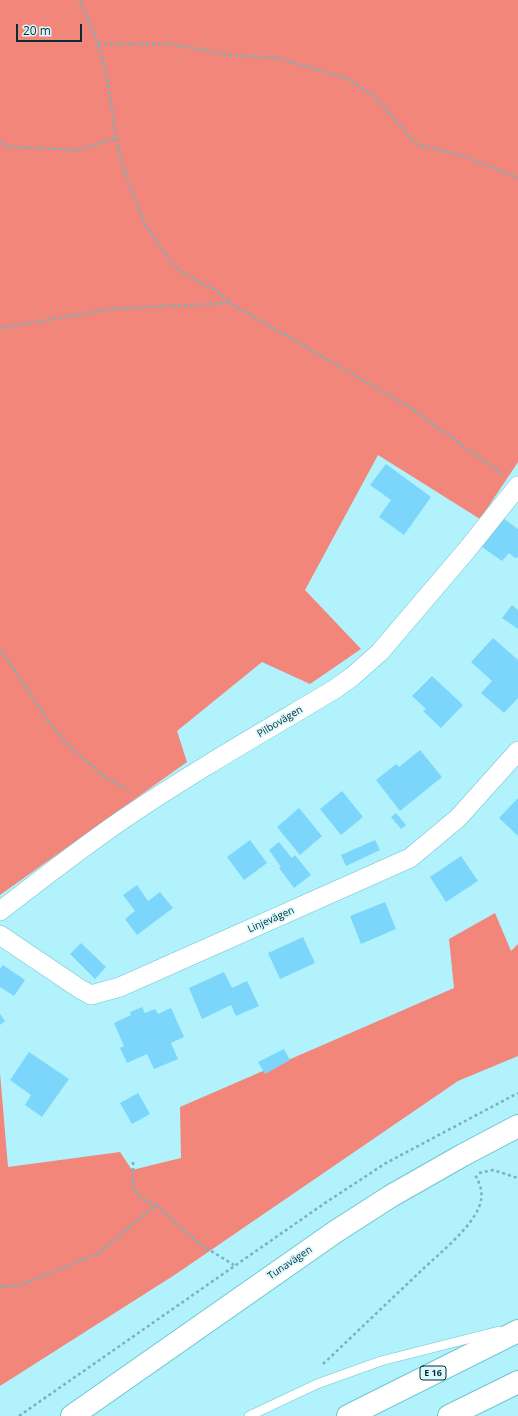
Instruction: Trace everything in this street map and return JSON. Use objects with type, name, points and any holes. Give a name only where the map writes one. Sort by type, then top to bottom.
[{"type":"main road","name":"Tunavägen","points":[[72,1416],[335,1232],[391,1196],[518,1126]]},
{"type":"main road","name":"E 16","points":[[348,1416],[518,1331]]},
{"type":"main road","points":[[449,1416],[518,1382]]},
{"type":"street","name":"Pilbovägen","points":[[0,911],[69,858],[151,802],[197,772],[335,689],[368,664],[466,551],[512,481]]},
{"type":"street","name":"Linjevägen","points":[[0,935],[91,995],[120,987],[410,858],[458,818],[518,751]]},
{"type":"lane","points":[[249,1416],[317,1384],[381,1361],[518,1326]]},
{"type":"path","points":[[80,0],[98,44],[108,82],[116,138],[123,168],[144,222],[171,262],[183,272],[219,292],[230,303],[408,406],[512,481]]},
{"type":"path","points":[[98,44],[172,44],[228,55],[278,58],[348,79],[374,96],[416,144],[464,156],[518,178]]},
{"type":"path","points":[[0,143],[12,147],[79,150],[116,138]]},
{"type":"path","points":[[0,328],[111,310],[230,303]]},
{"type":"path","points":[[0,650],[49,722],[69,746],[106,778],[151,802]]},
{"type":"path","points":[[19,1416],[235,1265],[380,1167],[450,1128],[518,1093]]},
{"type":"path","points":[[321,1366],[473,1220],[480,1206],[482,1193],[475,1174],[463,1155],[450,1128]]},
{"type":"path","points":[[133,1162],[133,1189],[142,1199],[156,1205],[198,1243],[235,1265]]},
{"type":"path","points":[[475,1174],[493,1170],[518,1178]]},
{"type":"path","points":[[0,1287],[21,1285],[99,1253],[156,1205]]},
{"type":"shaded area","points":[[0,0],[518,0],[518,462],[480,519],[378,455],[305,590],[361,649],[310,684],[262,662],[177,731],[187,762],[0,895]]},
{"type":"shaded area","points":[[495,913],[511,951],[518,944],[518,1056],[458,1081],[176,1274],[0,1386],[0,1073],[8,1167],[120,1152],[132,1170],[181,1158],[180,1107],[454,988],[449,939]]},
{"type":"building","points":[[386,464],[431,497],[404,535],[379,517],[391,500],[370,485]]},
{"type":"building","points":[[503,518],[518,529],[518,557],[515,558],[509,553],[502,561],[482,547]]},
{"type":"building","points":[[512,605],[518,610],[518,629],[502,618]]},
{"type":"building","points":[[493,638],[518,660],[518,698],[504,713],[481,693],[492,681],[471,662]]},
{"type":"building","points":[[432,676],[463,705],[441,728],[423,711],[426,709],[412,696]]},
{"type":"building","points":[[420,750],[442,777],[400,811],[376,780],[396,764],[399,767]]},
{"type":"building","points":[[342,791],[363,817],[341,835],[320,809]]},
{"type":"building","points":[[518,798],[518,836],[499,818]]},
{"type":"building","points":[[299,808],[322,836],[300,855],[277,827]]},
{"type":"building","points":[[396,813],[406,825],[401,829],[391,817]]},
{"type":"building","points":[[250,840],[267,863],[244,880],[227,857]]},
{"type":"building","points":[[375,840],[380,850],[346,866],[341,855]]},
{"type":"building","points":[[279,842],[292,858],[295,855],[311,875],[294,888],[279,868],[281,867],[269,850]]},
{"type":"building","points":[[461,856],[478,881],[446,902],[430,877]]},
{"type":"building","points":[[137,885],[148,901],[160,892],[173,908],[137,935],[125,919],[135,911],[123,895]]},
{"type":"building","points":[[385,902],[396,929],[361,944],[350,916]]},
{"type":"building","points":[[303,937],[315,963],[280,979],[268,953]]},
{"type":"building","points":[[81,943],[106,967],[95,979],[70,954]]},
{"type":"building","points":[[3,965],[25,980],[14,996],[0,987],[0,969]]},
{"type":"building","points":[[224,972],[232,988],[247,981],[259,1006],[236,1016],[231,1005],[202,1019],[189,988]]},
{"type":"building","points":[[142,1007],[145,1013],[155,1009],[158,1014],[171,1008],[184,1037],[171,1043],[178,1059],[154,1069],[147,1054],[127,1063],[120,1048],[124,1046],[114,1023],[131,1015],[130,1012]]},
{"type":"building","points":[[0,1014],[5,1021],[0,1025]]},
{"type":"building","points":[[284,1049],[290,1060],[265,1074],[258,1062]]},
{"type":"building","points":[[29,1052],[69,1079],[42,1117],[25,1105],[31,1095],[10,1080]]},
{"type":"building","points":[[138,1093],[150,1114],[132,1124],[120,1103]]}]
